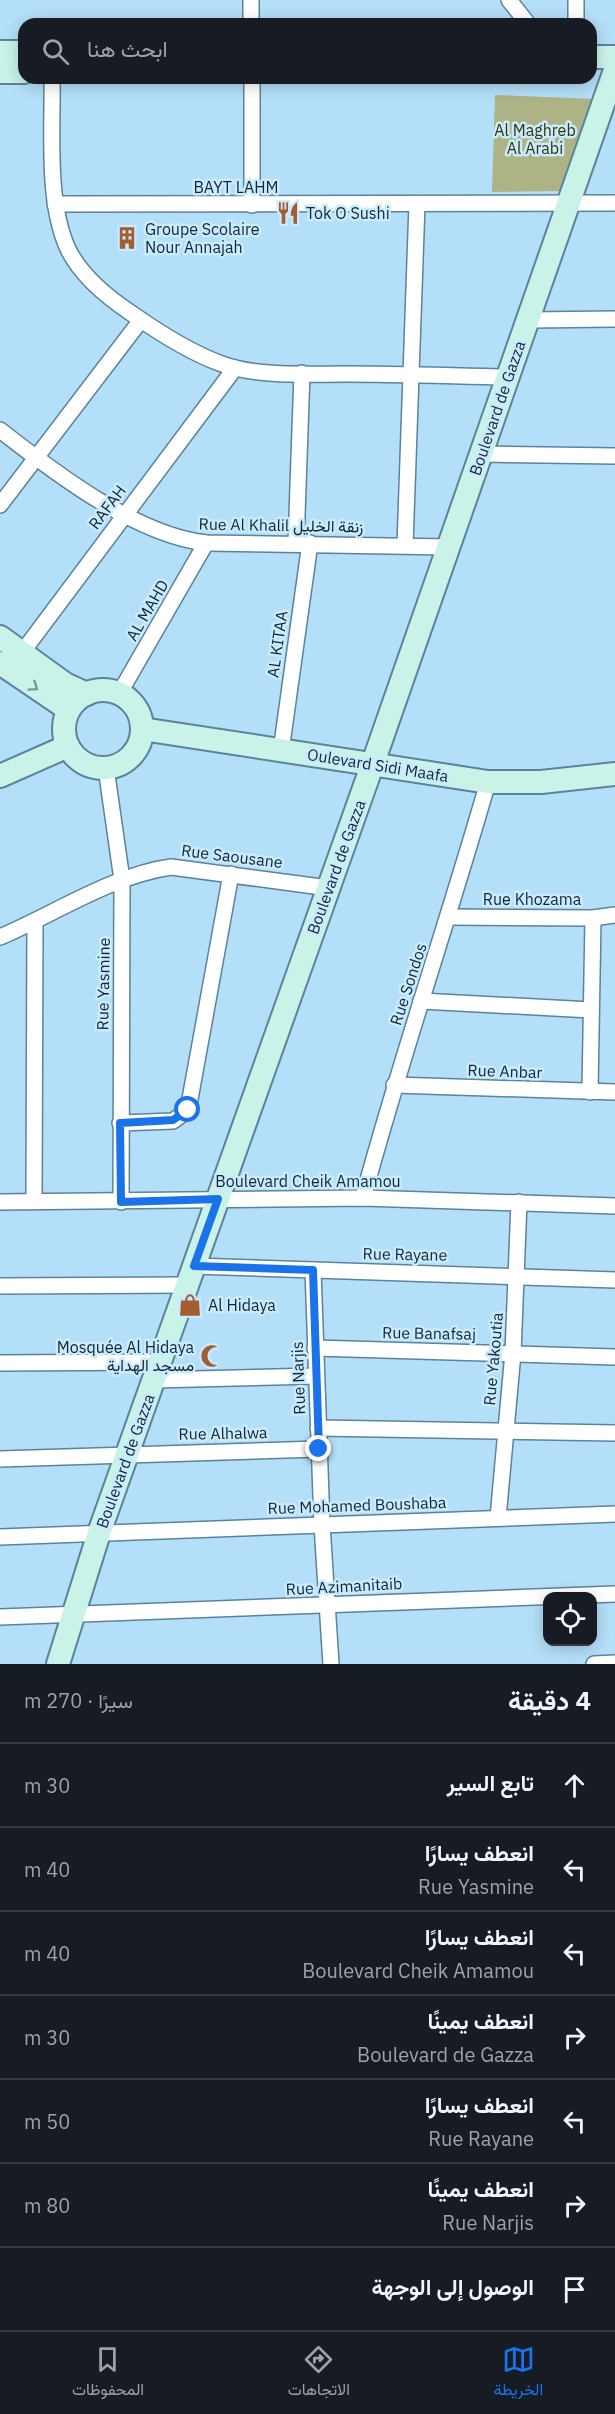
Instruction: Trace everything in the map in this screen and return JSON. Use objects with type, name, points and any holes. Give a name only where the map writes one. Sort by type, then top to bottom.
[{"type":"main road","points":[[0,52],[18,52]]},
{"type":"main road","points":[[597,62],[610,72]]},
{"type":"main road","points":[[0,72],[18,72]]},
{"type":"main road","name":"Boulevard de Gazza","points":[[58,1664],[99,1533],[570,202],[610,72]]},
{"type":"main road","points":[[0,637],[10,662],[69,710]]},
{"type":"main road","points":[[10,662],[87,694]]},
{"type":"main road","points":[[107,690],[120,694],[136,708],[142,729],[140,740],[132,755],[123,763],[106,768],[87,765],[76,757],[68,746],[64,731],[69,710],[87,694],[107,690]]},
{"type":"main road","name":"Oulevard Sidi Maafa","points":[[142,729],[488,782],[541,782],[615,774]]},
{"type":"main road","points":[[0,776],[68,746]]},
{"type":"street","points":[[251,0],[251,18]]},
{"type":"street","points":[[509,0],[523,18]]},
{"type":"street","points":[[576,0],[576,18]]},
{"type":"street","points":[[52,84],[55,204],[69,250],[81,270],[112,300],[141,320],[203,355],[235,368],[302,374],[508,377]]},
{"type":"street","points":[[252,84],[252,205]]},
{"type":"street","name":"BAYT LAHM","points":[[55,204],[615,203]]},
{"type":"street","points":[[405,545],[417,204]]},
{"type":"street","points":[[529,320],[615,319]]},
{"type":"street","points":[[0,505],[141,320]]},
{"type":"street","name":"RAFAH","points":[[10,662],[235,368]]},
{"type":"street","name":"AL KITAA","points":[[281,751],[303,543],[302,374]]},
{"type":"street","name":"Rue Al Khalil زنقة الخليل","points":[[0,430],[36,458],[124,514],[166,535],[206,543],[448,547]]},
{"type":"street","points":[[481,454],[615,456]]},
{"type":"street","name":"AL MAHD","points":[[120,694],[206,543]]},
{"type":"street","name":"Rue Yasmine","points":[[106,768],[122,880],[121,1202]]},
{"type":"street","name":"Rue Sondos","points":[[363,1198],[394,1085],[449,917],[488,782]]},
{"type":"street","name":"Rue Saousane","points":[[0,937],[122,880],[171,867],[329,888]]},
{"type":"street","points":[[120,1123],[173,1120],[188,1110],[231,874]]},
{"type":"street","name":"Rue Khozama","points":[[449,917],[593,918],[615,915]]},
{"type":"street","points":[[590,1092],[593,918]]},
{"type":"street","points":[[34,1201],[35,922]]},
{"type":"street","points":[[421,1001],[591,1010]]},
{"type":"street","name":"Rue Anbar","points":[[394,1085],[615,1092]]},
{"type":"street","name":"Boulevard Cheik Amamou","points":[[0,1202],[363,1198],[615,1206]]},
{"type":"street","name":"Rue Yakoutia","points":[[498,1518],[513,1353],[519,1202]]},
{"type":"street","name":"Rue Rayane","points":[[0,1286],[313,1270],[615,1280]]},
{"type":"street","name":"Rue Narjis","points":[[313,1270],[322,1525],[331,1664]]},
{"type":"street","name":"Rue Banafsaj","points":[[315,1348],[615,1357]]},
{"type":"street","points":[[0,1363],[316,1376]]},
{"type":"street","points":[[318,1428],[506,1429],[615,1433]]},
{"type":"street","name":"Rue Alhalwa","points":[[0,1459],[319,1449]]},
{"type":"street","name":"Rue Mohamed Boushaba","points":[[0,1537],[615,1514]]},
{"type":"street","name":"Rue Azimanitaib","points":[[0,1617],[615,1594]]},
{"type":"street","points":[[594,1664],[615,1664]]},
{"type":"green space","name":"Al Maghreb Al Arabi","points":[[495,95],[595,99],[562,191],[492,192]]},
{"type":"place","name":"Tok O Sushi","points":[[288,213]]},
{"type":"place","name":"Groupe Scolaire Nour Annajah","points":[[127,238]]},
{"type":"place","name":"Al Hidaya","points":[[190,1305]]},
{"type":"place","name":"Mosquée Al Hidaya مسجد الهداية","points":[[212,1356]]},
{"type":"route","points":[[188,1110],[179,1119],[120,1123],[121,1202],[218,1199],[194,1266],[313,1270],[319,1449]]}]
